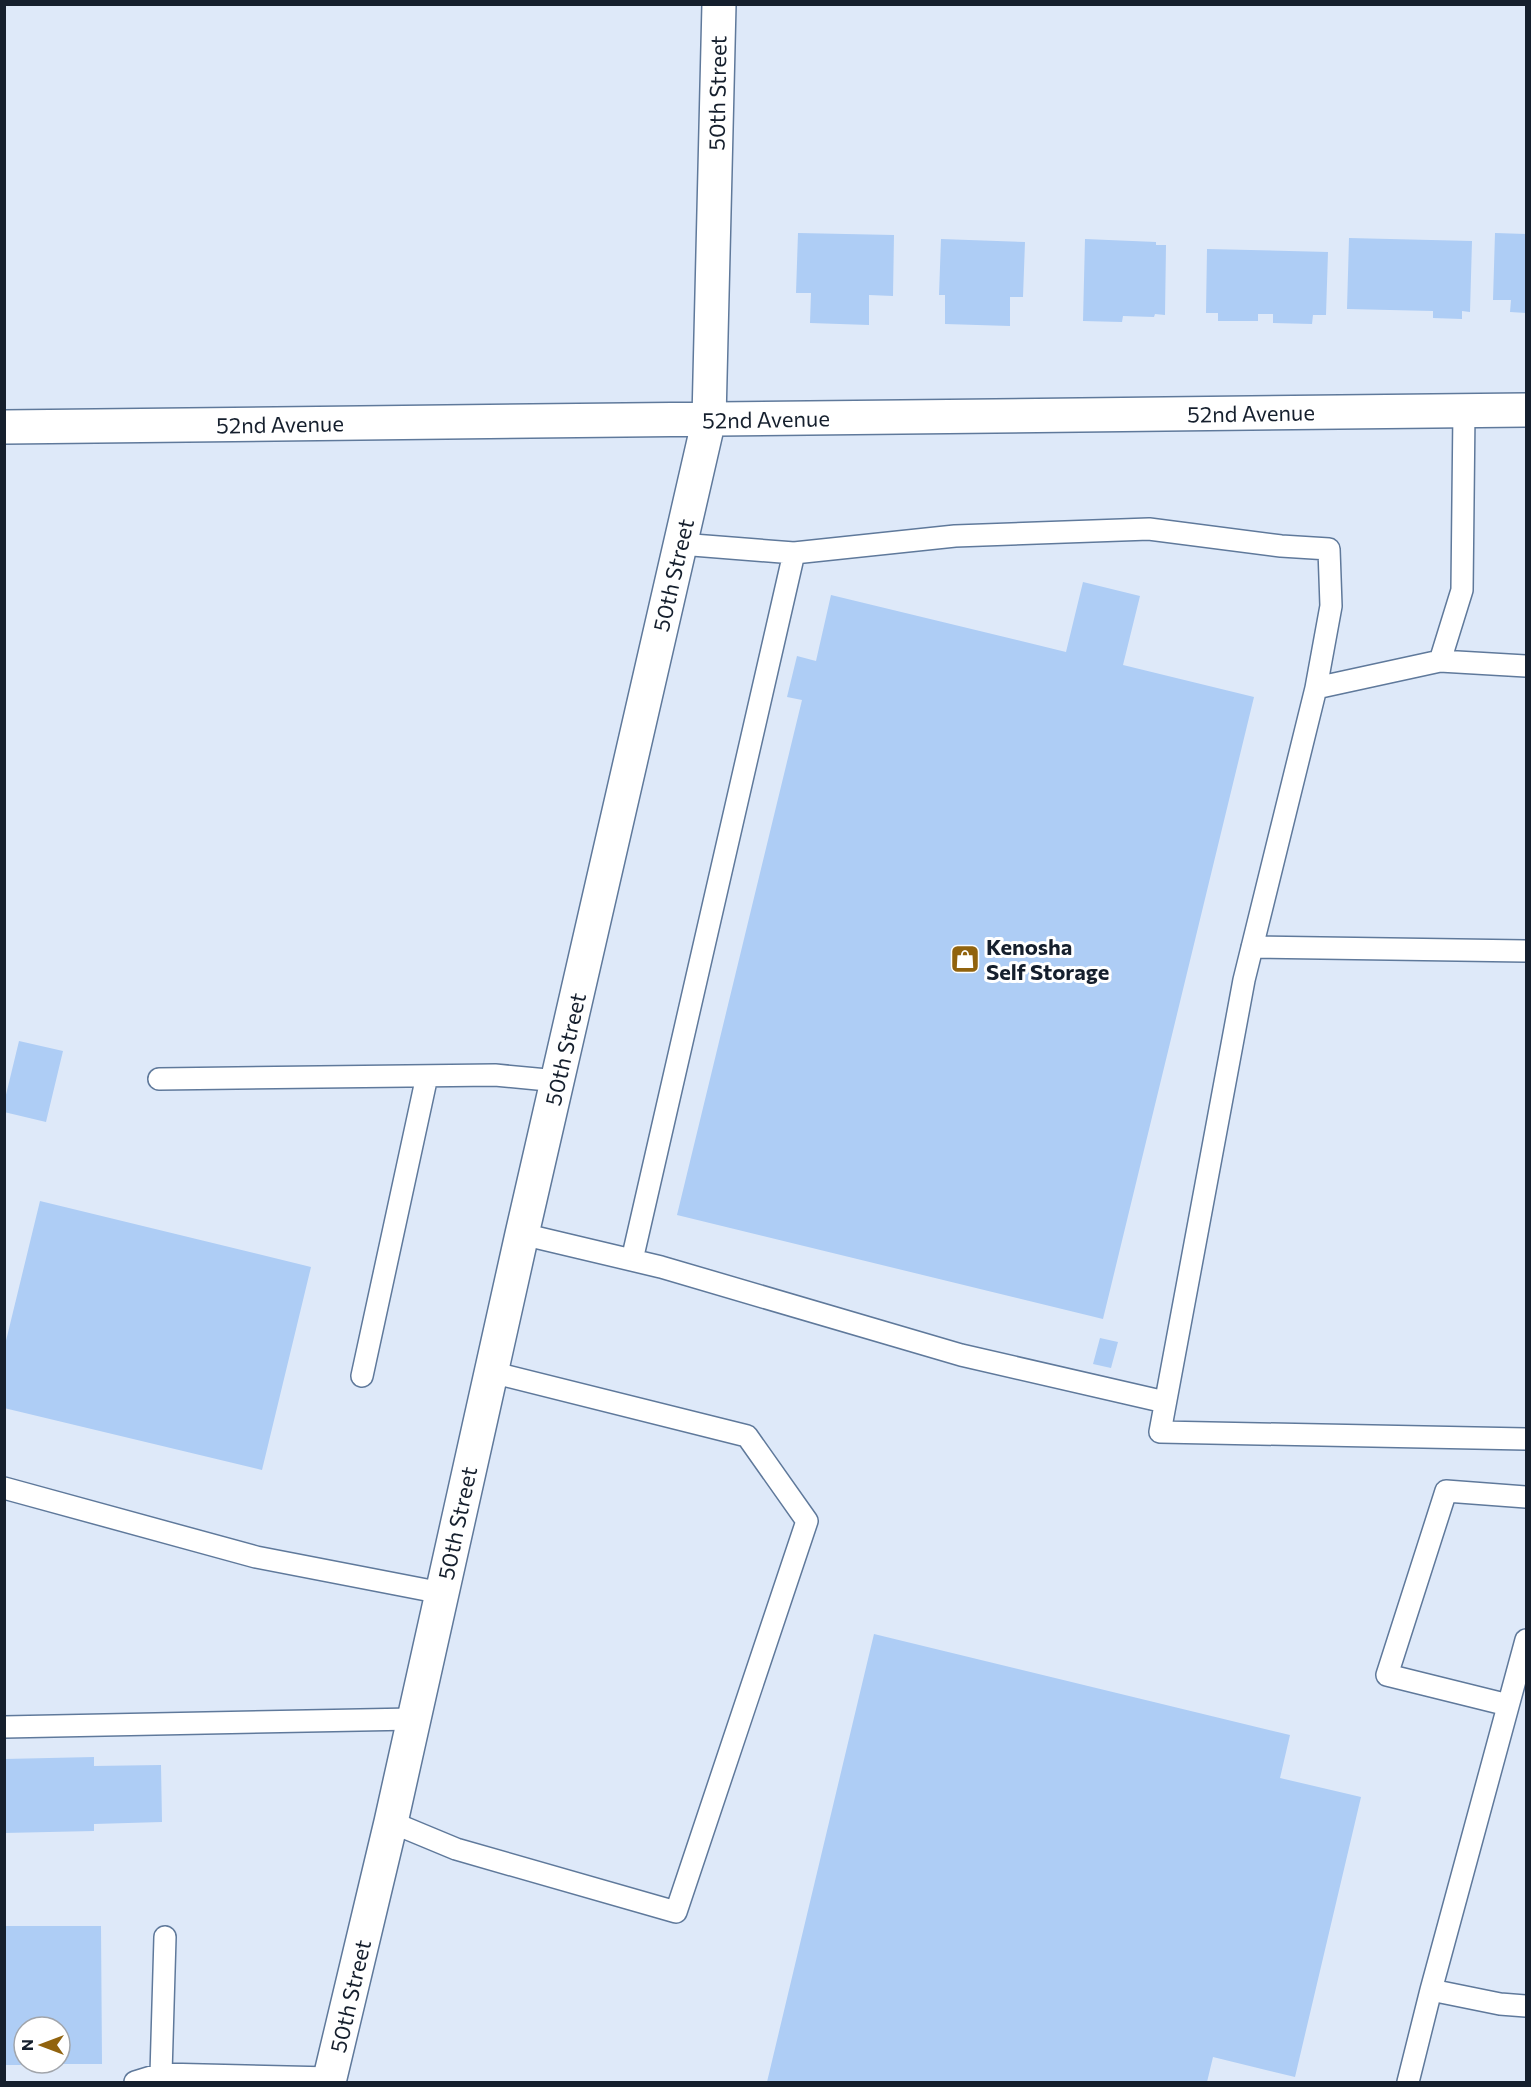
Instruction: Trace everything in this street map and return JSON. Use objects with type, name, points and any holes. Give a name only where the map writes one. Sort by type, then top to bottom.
[{"type":"street","name":"50th Street","points":[[330,2080],[391,1822],[522,1234],[709,419],[719,4]]},
{"type":"street","name":"52nd Avenue","points":[[4,427],[1527,410]]},
{"type":"lane","points":[[1440,661],[1462,590],[1464,411]]},
{"type":"lane","points":[[680,544],[795,553],[954,536],[1149,529],[1281,546],[1329,549],[1331,606],[1316,688],[1244,980],[1160,1432],[1527,1439]]},
{"type":"lane","points":[[632,1260],[795,553]]},
{"type":"lane","points":[[1316,688],[1440,661],[1527,666]]},
{"type":"lane","points":[[1252,947],[1527,951]]},
{"type":"lane","points":[[159,1079],[495,1075],[558,1081]]},
{"type":"lane","points":[[362,1376],[427,1076]]},
{"type":"lane","points":[[522,1234],[632,1260],[961,1355],[1165,1402]]},
{"type":"lane","points":[[391,1822],[456,1849],[676,1912],[807,1521],[747,1436],[491,1372]]},
{"type":"lane","points":[[4,1488],[256,1557],[442,1593]]},
{"type":"lane","points":[[1508,1706],[1386,1676],[1446,1491],[1527,1497]]},
{"type":"lane","points":[[1408,2082],[1527,1640]]},
{"type":"lane","points":[[4,1726],[413,1719]]},
{"type":"lane","points":[[160,2078],[165,1937]]},
{"type":"lane","points":[[1431,1990],[1500,2004],[1527,2006]]},
{"type":"lane","points":[[135,2082],[160,2078],[330,2080]]},
{"type":"building","points":[[798,233],[894,235],[893,296],[869,295],[869,325],[810,323],[811,293],[796,293]]},
{"type":"building","points":[[1495,233],[1526,234],[1526,313],[1510,312],[1511,300],[1493,300]]},
{"type":"building","points":[[1349,238],[1472,241],[1470,312],[1462,311],[1462,319],[1433,318],[1433,311],[1347,309]]},
{"type":"building","points":[[941,239],[1025,242],[1023,297],[1010,297],[1010,326],[945,324],[945,295],[939,295]]},
{"type":"building","points":[[1085,239],[1156,242],[1156,245],[1166,245],[1165,315],[1123,316],[1122,322],[1083,321]]},
{"type":"building","points":[[1207,249],[1328,252],[1326,315],[1313,315],[1312,324],[1273,323],[1273,314],[1258,314],[1258,321],[1218,321],[1218,313],[1206,313]]},
{"type":"building","name":"Kenosha Self Storage","points":[[1083,582],[1140,596],[1123,665],[1254,697],[1103,1319],[677,1215],[802,700],[787,697],[797,656],[816,661],[831,595],[1066,652]]},
{"type":"building","points":[[19,1041],[63,1051],[46,1122],[4,1112],[4,1103]]},
{"type":"building","points":[[40,1201],[311,1267],[262,1470],[4,1408],[4,1349]]},
{"type":"building","points":[[1100,1338],[1118,1342],[1111,1368],[1093,1364]]},
{"type":"building","points":[[874,1634],[1290,1735],[1280,1778],[1361,1797],[1295,2077],[1213,2057],[1207,2082],[767,2082]]},
{"type":"building","points":[[94,1757],[94,1766],[161,1765],[162,1822],[94,1824],[94,1831],[4,1833],[4,1759]]},
{"type":"building","points":[[4,1926],[101,1926],[102,2064],[72,2064],[72,2015],[12,2015],[12,2065],[4,2065]]},
{"type":"place","name":"Kenosha Self Storage","points":[[965,959]]}]
